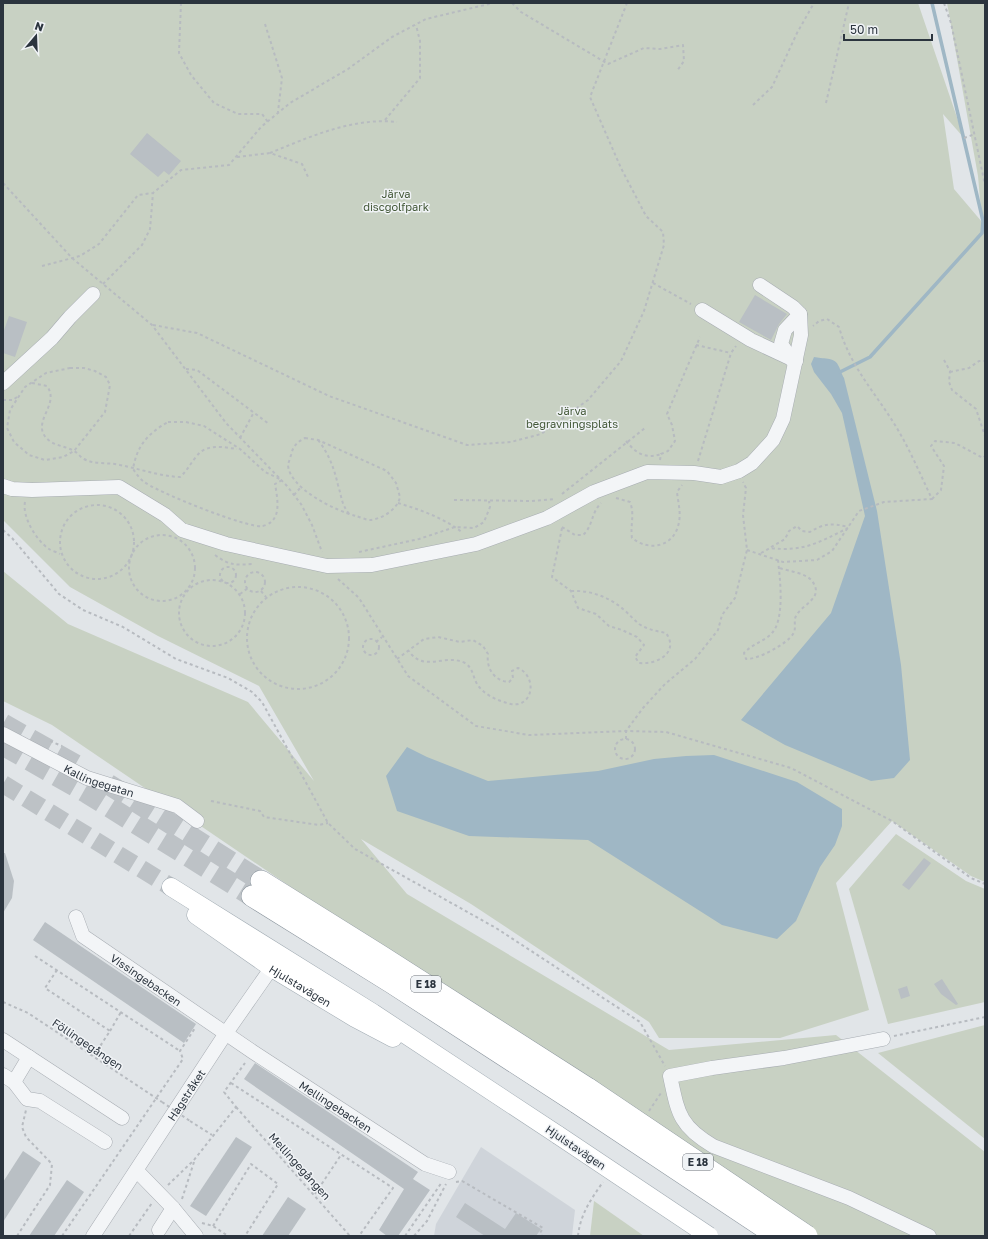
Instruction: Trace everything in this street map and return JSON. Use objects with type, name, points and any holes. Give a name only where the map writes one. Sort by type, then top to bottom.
[{"type":"highway","name":"E 18","points":[[256,889],[381,956],[583,1096],[776,1236]]},
{"type":"highway","name":"E 18","points":[[583,1096],[807,1236]]},
{"type":"main road","name":"Hjulstavägen","points":[[169,891],[276,961],[366,1009],[708,1236]]},
{"type":"street","points":[[3,486],[12,489],[32,490],[119,487],[165,515],[182,530],[226,544],[372,565],[469,545],[547,518],[594,492],[647,472],[689,473],[721,477],[739,472],[752,463],[776,433],[783,419],[801,335],[800,314],[793,307],[760,285]]},
{"type":"street","points":[[3,383],[52,338],[93,294]]},
{"type":"street","points":[[702,310],[743,334],[795,361]]},
{"type":"street","points":[[795,361],[781,344],[785,330],[800,314]]},
{"type":"street","name":"Kallingegatan","points":[[3,734],[87,778],[177,806],[197,821]]},
{"type":"street","name":"Vissingebacken","points":[[76,917],[83,936],[226,1033]]},
{"type":"street","name":"Hagstråket","points":[[93,1236],[226,1033],[276,961]]},
{"type":"street","name":"Mellingebacken","points":[[226,1033],[425,1164],[449,1172]]},
{"type":"street","points":[[883,1039],[784,1058],[712,1068],[670,1076],[676,1104],[684,1124],[695,1136],[713,1146],[849,1198],[929,1236]]},
{"type":"street","points":[[3,1040],[122,1118]]},
{"type":"street","points":[[29,1057],[8,1079],[27,1099],[40,1101],[105,1142]]},
{"type":"street","points":[[137,1171],[175,1211],[196,1236]]},
{"type":"street","points":[[159,1230],[175,1211]]},
{"type":"path","points":[[181,3],[179,53],[191,75],[214,103],[238,114],[262,114],[268,122]]},
{"type":"path","points":[[42,266],[80,256],[99,244],[138,195],[153,193],[181,170],[229,165],[268,122],[290,103],[348,69],[392,37],[426,19],[493,3]]},
{"type":"path","points":[[512,3],[521,12],[608,64],[644,48],[660,49],[683,45],[684,61],[677,70]]},
{"type":"path","points":[[152,325],[197,333],[329,396],[466,446],[511,442],[541,434],[588,400],[621,361],[644,311],[664,244],[663,232],[646,216],[621,168],[590,97],[627,3]]},
{"type":"path","points":[[753,105],[772,86],[797,33],[814,3]]},
{"type":"path","points":[[826,103],[849,3]]},
{"type":"path","points":[[944,3],[950,23],[985,185]]},
{"type":"path","points":[[265,24],[282,78],[278,113]]},
{"type":"path","points":[[385,120],[420,78],[420,41],[416,24]]},
{"type":"path","points":[[236,157],[270,152],[342,127],[385,120],[397,122]]},
{"type":"path","points":[[964,138],[975,134]]},
{"type":"path","points":[[270,152],[302,164],[309,179]]},
{"type":"path","points":[[3,183],[72,258],[152,325],[226,423],[282,480],[294,495],[312,525],[322,552],[328,559],[331,572],[358,598],[408,676],[476,726],[529,735],[626,731],[666,732],[791,768],[892,821],[971,878],[985,884]]},
{"type":"path","points":[[93,294],[142,246],[150,229],[153,193]]},
{"type":"path","points":[[653,282],[702,310]]},
{"type":"path","points":[[801,335],[819,321],[827,319],[839,327],[844,344],[861,376],[898,430],[932,499]]},
{"type":"path","points":[[612,498],[618,497],[630,502],[633,511],[630,527],[632,538],[640,545],[655,546],[669,541],[677,532],[680,512],[676,492],[689,473],[731,353],[743,334]]},
{"type":"path","points":[[626,441],[633,449],[642,455],[651,457],[668,452],[675,441],[672,425],[667,414],[700,337]]},
{"type":"path","points":[[696,345],[731,353]]},
{"type":"path","points":[[944,360],[948,364],[950,372],[949,382],[952,390],[976,409],[985,436]]},
{"type":"path","points":[[950,372],[969,368],[979,361],[985,361]]},
{"type":"path","points":[[3,400],[13,400],[25,387],[46,373],[70,368],[95,370],[106,377],[110,385],[105,412],[74,451],[63,457],[45,460],[29,455],[14,442],[8,428],[10,410],[21,392]]},
{"type":"path","points":[[185,369],[197,370],[268,424]]},
{"type":"path","points":[[31,383],[47,386],[51,395],[51,403],[42,427],[43,433],[50,441],[74,451],[83,459],[100,464],[119,464],[167,477],[180,477],[186,472],[202,451],[213,446],[240,449]]},
{"type":"path","points":[[240,438],[254,412]]},
{"type":"path","points":[[133,469],[140,445],[158,428],[168,422],[186,422],[204,426],[240,449],[264,472],[282,480]]},
{"type":"path","points":[[561,495],[626,441],[645,428]]},
{"type":"path","points":[[305,438],[318,440],[387,471],[396,482],[400,497],[391,513],[370,520],[350,515],[321,503],[301,487],[288,466],[292,449],[297,442],[305,438]]},
{"type":"path","points":[[318,440],[327,451],[339,487],[342,504],[350,515]]},
{"type":"path","points":[[747,550],[783,562],[817,560],[832,551],[859,511],[884,502],[932,499],[941,490],[944,466],[931,446],[935,441],[955,443],[983,458],[985,456]]},
{"type":"path","points":[[658,472],[661,454]]},
{"type":"path","points":[[133,469],[143,481],[156,489],[204,510],[240,522],[262,526],[272,522],[277,511],[275,484],[282,480]]},
{"type":"path","points":[[626,739],[626,731],[643,708],[665,684],[695,659],[718,630],[722,615],[735,598],[747,550],[743,515],[746,488],[739,472]]},
{"type":"path","points":[[294,495],[301,487]]},
{"type":"path","points":[[32,490],[25,498],[23,510],[36,536],[48,549],[61,554]]},
{"type":"path","points":[[454,500],[556,499],[557,512],[562,528],[552,577],[571,591],[578,608],[596,614],[609,626],[637,637],[644,645],[635,657],[639,663],[649,664],[663,657],[671,647],[671,640],[666,633],[651,630],[639,624],[621,608],[596,593],[580,590],[571,591]]},
{"type":"path","points":[[352,553],[420,539],[455,527],[474,528],[484,522],[490,507],[489,500]]},
{"type":"path","points":[[562,528],[575,535],[582,535],[589,530],[595,509],[605,500]]},
{"type":"path","points":[[398,503],[426,512],[455,527],[468,537],[469,545]]},
{"type":"path","points":[[130,559],[118,573],[108,578],[96,579],[85,577],[75,572],[67,565],[61,554],[60,536],[67,519],[75,511],[86,506],[99,504],[116,510],[129,522],[133,533],[134,544],[128,568],[133,584],[143,595],[152,600],[162,601],[172,599],[189,587],[195,568],[194,558],[182,541],[173,536],[162,534],[152,536],[142,541],[132,554]]},
{"type":"path","points":[[761,554],[785,539],[789,531],[797,526],[802,531],[810,532],[820,526],[833,523],[849,527]]},
{"type":"path","points":[[770,548],[797,549],[826,539],[849,527]]},
{"type":"path","points":[[3,530],[12,538],[59,594],[83,610],[123,627],[176,660],[228,678],[252,692],[262,702],[328,823],[355,849],[496,928],[640,1022],[670,1076]]},
{"type":"path","points":[[322,552],[328,559]]},
{"type":"path","points":[[778,560],[780,598],[778,625],[772,633],[750,646],[744,653],[746,659],[752,660],[786,641],[794,633],[796,615],[815,595],[816,588],[806,575],[779,568]]},
{"type":"path","points":[[229,568],[230,564]]},
{"type":"path","points":[[229,568],[224,569],[221,573],[221,578],[224,581],[240,594],[246,614],[244,624],[235,636],[223,645],[203,645],[193,640],[186,633],[181,624],[179,614],[180,603],[185,594],[193,586],[202,581],[213,580],[224,581],[231,582],[236,577],[234,570],[229,568]]},
{"type":"path","points":[[256,572],[262,575],[265,580],[264,586],[260,590],[253,591],[248,588],[245,583],[246,577],[251,573],[256,572]]},
{"type":"path","points":[[302,586],[318,590],[332,598],[342,611],[348,626],[350,642],[347,652],[337,672],[325,682],[310,688],[294,689],[278,685],[264,677],[254,664],[248,649],[246,633],[250,618],[259,604],[266,597],[271,593],[286,587],[302,586]]},
{"type":"path","points":[[240,594],[248,588]]},
{"type":"path","points":[[260,590],[266,597]]},
{"type":"path","points":[[376,642],[382,637]]},
{"type":"path","points":[[397,659],[424,639],[438,637],[460,642],[473,640],[483,646],[488,654],[487,663],[491,672],[503,682],[509,682],[513,678],[512,671],[518,668],[525,671],[530,678],[532,687],[529,695],[524,701],[518,704],[511,704],[489,696],[477,683],[472,671],[466,664],[455,660],[439,661],[430,664],[416,659],[409,651]]},
{"type":"path","points":[[371,639],[376,642],[378,646],[375,652],[371,654],[364,651],[363,647],[366,641],[371,639]]},
{"type":"path","points":[[626,739],[632,742],[635,750],[633,755],[625,759],[619,757],[615,750],[618,742],[626,739]]},
{"type":"path","points":[[50,741],[62,746]]},
{"type":"path","points":[[211,801],[260,811],[264,817],[319,825],[328,823]]},
{"type":"path","points":[[35,956],[180,1051],[184,1059],[62,1236]]},
{"type":"path","points":[[57,970],[45,988],[110,1031]]},
{"type":"path","name":"Föllingegången","points":[[3,1002],[28,1013],[212,1135]]},
{"type":"path","points":[[93,1057],[121,1012]]},
{"type":"path","points":[[180,1051],[202,1017]]},
{"type":"path","points":[[883,1039],[985,1017]]},
{"type":"path","points":[[253,1052],[230,1083],[393,1188],[359,1236]]},
{"type":"path","name":"Mellingegången","points":[[230,1083],[224,1092],[350,1236]]},
{"type":"path","points":[[17,1236],[50,1186],[52,1164],[26,1137],[22,1127],[27,1099]]},
{"type":"path","points":[[175,1211],[194,1160],[212,1135],[236,1107]]},
{"type":"path","points":[[314,1194],[340,1155]]},
{"type":"path","points":[[228,1236],[213,1226],[252,1164],[278,1184],[245,1236]]},
{"type":"path","points":[[405,1236],[449,1172]]},
{"type":"path","points":[[414,1236],[427,1221],[445,1184],[462,1182],[543,1228],[540,1233],[542,1236]]},
{"type":"path","points":[[578,1236],[579,1223],[589,1203]]},
{"type":"shaded area","points":[[481,1147],[575,1210],[572,1236],[434,1236],[436,1224]]},
{"type":"green space","name":"Järva begravningsplats","points":[[3,3],[918,3],[964,138],[943,114],[954,189],[982,222],[978,176],[947,3],[985,3],[985,882],[971,876],[892,821],[836,883],[869,1010],[780,1038],[659,1038],[649,1022],[471,904],[361,839],[407,894],[669,1050],[836,1035],[985,1152],[985,1236],[802,1236],[643,1126],[52,725],[3,701],[3,571],[68,624],[248,702],[314,781],[259,686],[158,636],[70,587],[3,520]]},
{"type":"green space","points":[[896,834],[966,881],[985,889],[985,1002],[888,1024],[849,889]]},
{"type":"green space","points":[[985,1025],[985,1139],[878,1053]]},
{"type":"green space","points":[[594,1201],[644,1236],[590,1236]]},
{"type":"water","points":[[814,357],[836,362],[844,378],[877,511],[901,665],[910,760],[894,778],[871,781],[785,745],[741,720],[831,613],[865,516],[842,413],[831,394],[814,372],[811,364]]},
{"type":"water","points":[[407,747],[427,757],[488,781],[598,771],[654,759],[714,755],[797,782],[842,809],[842,826],[835,845],[820,867],[796,921],[777,939],[722,925],[588,840],[469,836],[397,811],[386,776]]},
{"type":"building","points":[[147,133],[181,161],[169,175],[164,171],[158,177],[130,154]]},
{"type":"building","points":[[755,295],[787,314],[779,324],[771,340],[739,322]]},
{"type":"building","points":[[9,316],[27,322],[15,357],[3,353],[3,333]]},
{"type":"building","points":[[3,853],[5,853],[14,881],[12,898],[3,913]]},
{"type":"building","points":[[924,858],[931,863],[909,890],[902,885]]},
{"type":"building","points":[[45,922],[196,1024],[184,1043],[33,940]]},
{"type":"building","points":[[942,979],[958,1004],[956,1005],[941,994],[934,984]]},
{"type":"building","points":[[907,986],[910,996],[901,999],[898,989]]},
{"type":"building","points":[[255,1063],[418,1172],[413,1179],[430,1190],[398,1236],[387,1236],[379,1230],[404,1189],[244,1079]]},
{"type":"building","points":[[236,1137],[252,1147],[206,1216],[190,1206]]},
{"type":"building","points":[[23,1151],[41,1163],[3,1222],[3,1182]]},
{"type":"building","points":[[67,1180],[84,1192],[54,1236],[29,1236]]},
{"type":"building","points":[[288,1197],[306,1209],[288,1236],[262,1236]]},
{"type":"building","points":[[465,1203],[505,1229],[516,1213],[541,1229],[536,1236],[485,1236],[456,1217]]},
{"type":"waterway","points":[[840,372],[870,357],[982,233],[983,221],[932,3]]},
{"type":"tunnel","points":[[3,724],[76,765]]},
{"type":"tunnel","points":[[3,745],[87,793],[252,896]]},
{"type":"tunnel","points":[[3,784],[171,887]]},
{"type":"tunnel","points":[[108,784],[261,881]]},
{"type":"park label","name":"Järva discgolfpark","points":[[396,199]]}]
